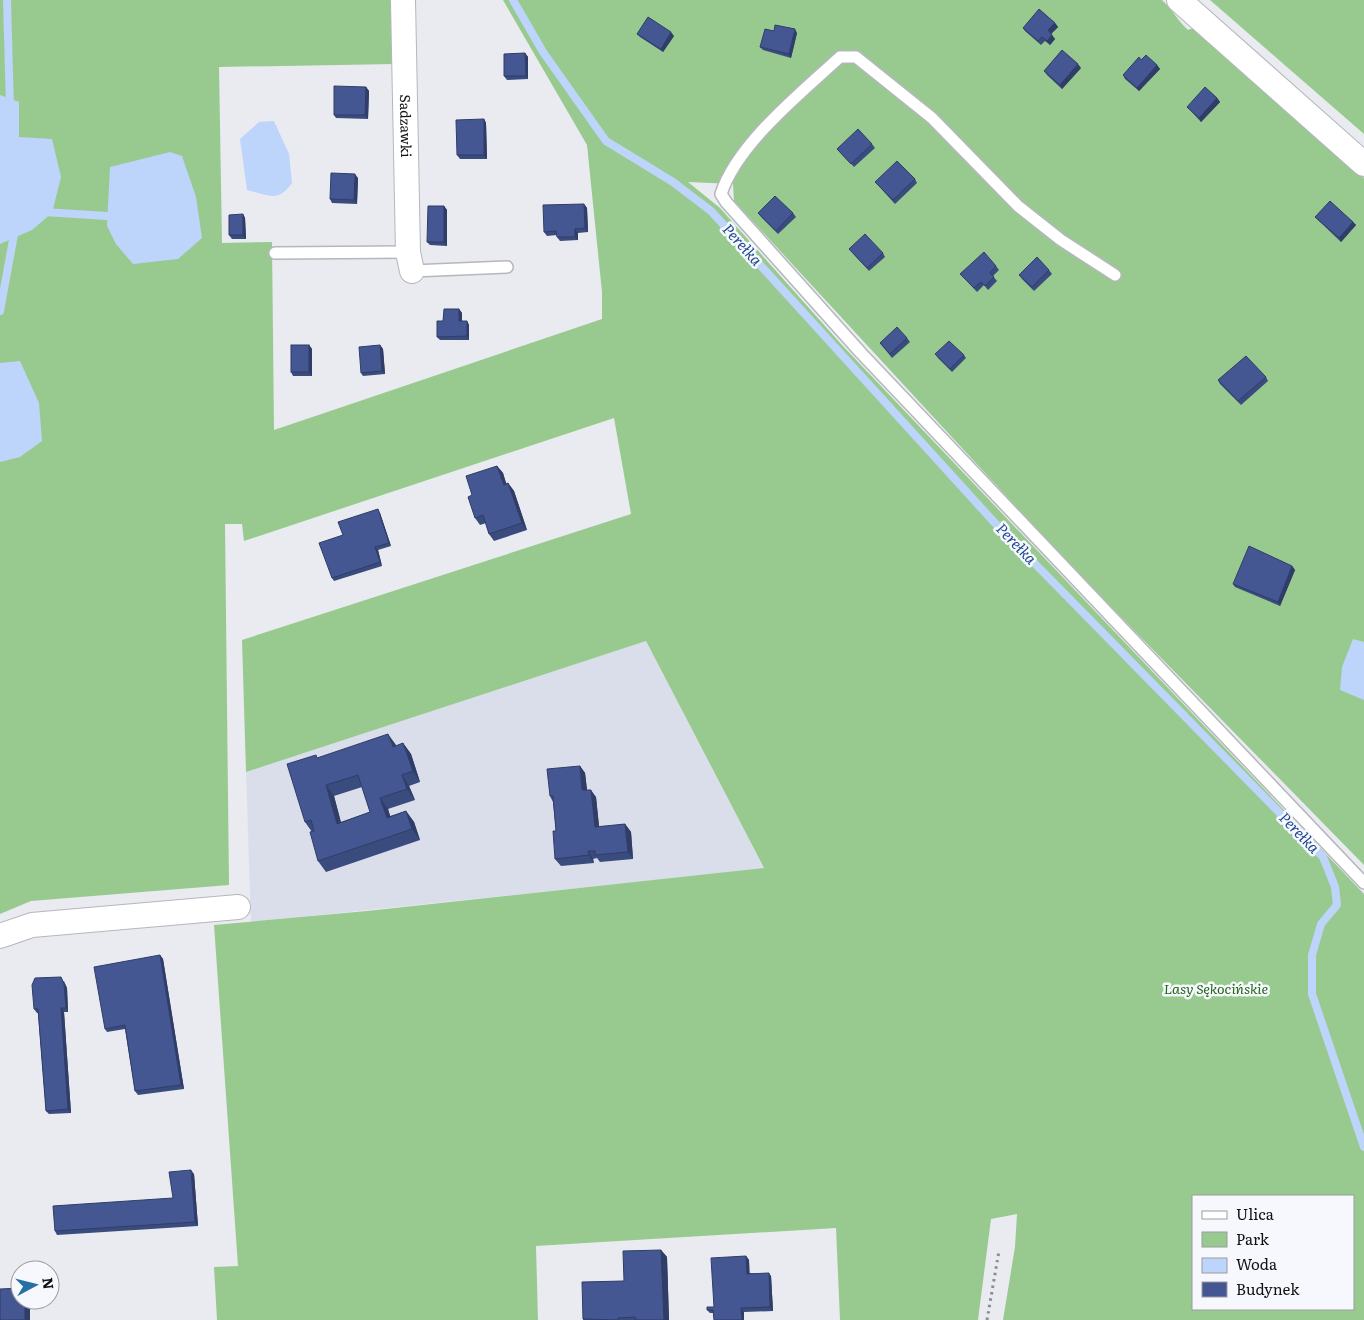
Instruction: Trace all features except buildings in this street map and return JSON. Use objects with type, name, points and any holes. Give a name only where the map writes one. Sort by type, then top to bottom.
[{"type":"street","name":"Sadzawki","points":[[402,0],[410,261]]},
{"type":"street","points":[[1179,0],[1364,164]]},
{"type":"street","points":[[0,936],[32,925],[238,906]]},
{"type":"lane","points":[[1115,275],[1061,240],[1018,206],[932,118],[856,57],[840,57],[776,114],[727,176],[721,194],[726,202],[861,353],[1364,882]]},
{"type":"lane","points":[[275,253],[507,267]]},
{"type":"path","points":[[987,1320],[999,1251]]},
{"type":"shaded area","points":[[646,641],[764,869],[251,922],[246,772]]},
{"type":"green space","name":"Lasy Sękocińskie","points":[[0,0],[394,0],[395,64],[219,67],[222,243],[272,242],[274,430],[602,319],[602,292],[587,145],[503,0],[1162,0],[1188,30],[1193,28],[1364,178],[1364,865],[1070,565],[734,201],[733,184],[688,182],[720,208],[841,344],[1364,894],[1364,1320],[1003,1320],[1015,1247],[1017,1214],[991,1219],[978,1320],[840,1320],[836,1228],[536,1246],[538,1320],[217,1320],[214,1267],[238,1266],[214,925],[367,911],[764,868],[646,641],[246,772],[242,640],[631,514],[614,418],[244,541],[242,524],[225,524],[229,885],[31,901],[0,914]]},
{"type":"green space","points":[[1210,0],[1364,0],[1364,134]]},
{"type":"water","points":[[0,95],[19,102],[19,137],[52,139],[61,177],[52,213],[32,230],[0,244]]},
{"type":"water","points":[[274,121],[289,154],[292,183],[282,193],[272,196],[247,190],[240,139],[259,122]]},
{"type":"water","points":[[170,152],[182,156],[196,197],[202,238],[178,259],[133,264],[116,244],[107,226],[110,167]]},
{"type":"water","points":[[20,361],[39,403],[42,441],[20,457],[0,462],[0,363]]},
{"type":"water","points":[[1353,639],[1364,642],[1364,700],[1340,690],[1342,667]]},
{"type":"waterway","points":[[7,0],[10,108]]},
{"type":"waterway","name":"Perełka","points":[[513,0],[543,52],[606,141],[673,182],[711,211],[994,522],[1323,857],[1335,887],[1337,905],[1321,924],[1312,955],[1312,994],[1364,1147]]},
{"type":"waterway","points":[[44,212],[107,216]]},
{"type":"waterway","points":[[0,311],[15,229]]}]
